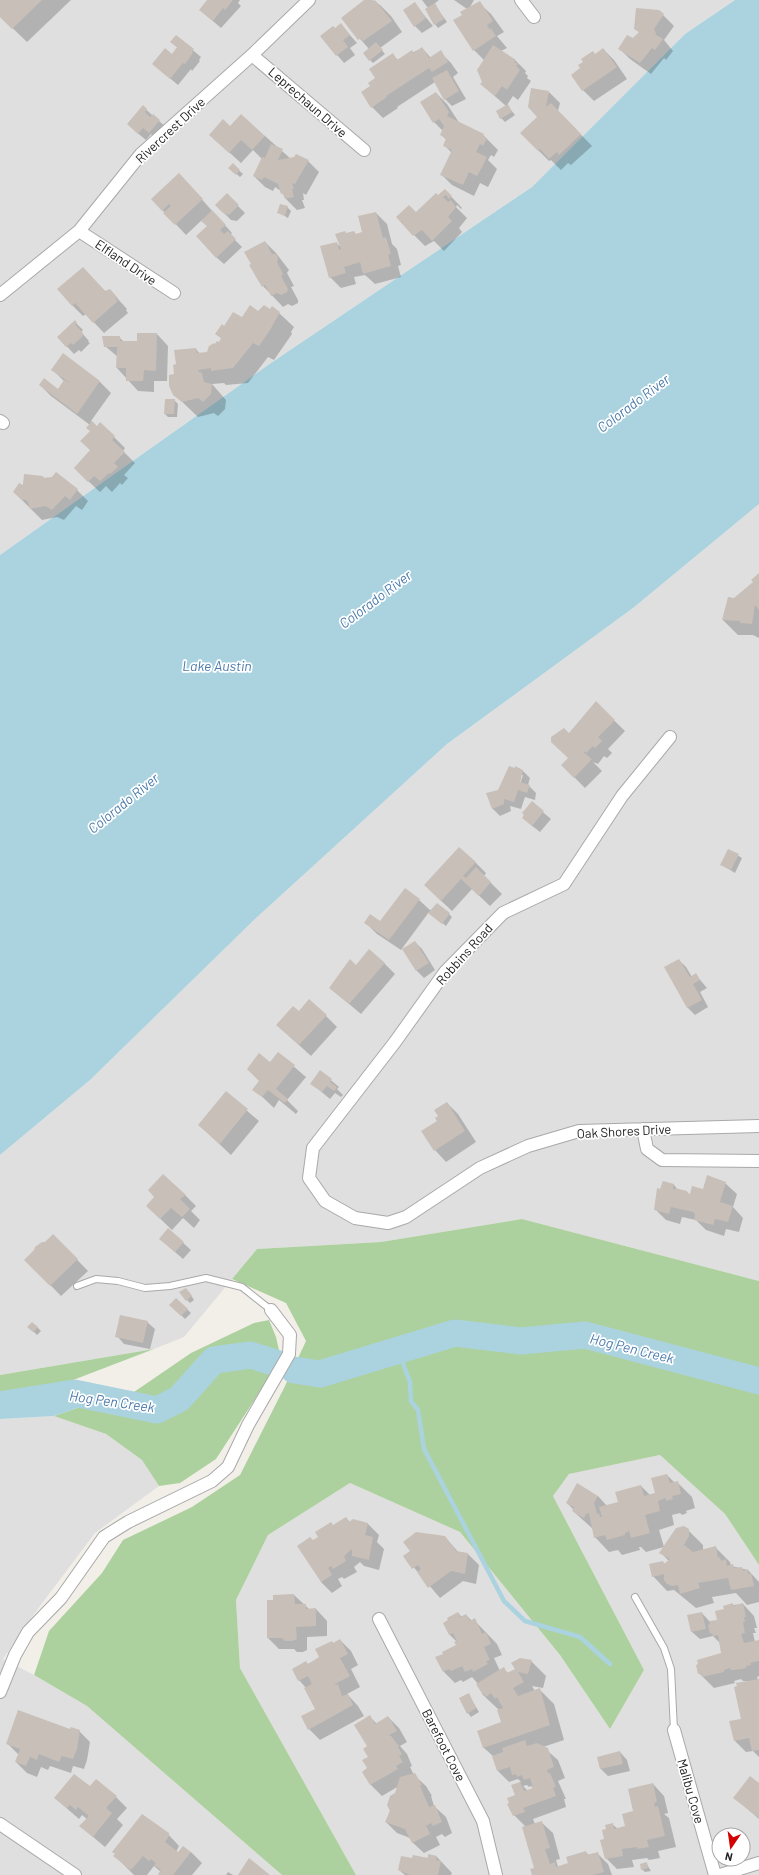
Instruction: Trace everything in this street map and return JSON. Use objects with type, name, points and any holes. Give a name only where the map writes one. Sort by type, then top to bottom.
[{"type":"street","name":"Rivercrest Drive","points":[[0,295],[79,231],[142,154],[252,55],[309,0]]},
{"type":"street","points":[[521,0],[534,17]]},
{"type":"street","name":"Leprechaun Drive","points":[[252,55],[364,150]]},
{"type":"street","name":"Elfland Drive","points":[[79,231],[174,293]]},
{"type":"street","name":"Robbins Road","points":[[325,1201],[309,1178],[313,1148],[394,1042],[445,972],[503,912],[564,884],[622,796],[670,737]]},
{"type":"street","name":"Oak Shores Drive","points":[[325,1201],[355,1218],[388,1223],[406,1217],[480,1168],[528,1146],[578,1131],[759,1126]]},
{"type":"street","points":[[643,1129],[648,1149],[662,1160],[759,1161]]},
{"type":"street","points":[[0,1692],[15,1655],[28,1632],[61,1598],[104,1537],[128,1522],[212,1481],[228,1467],[248,1425],[289,1354],[290,1335],[271,1310]]},
{"type":"street","name":"Barefoot Cove","points":[[379,1619],[483,1821],[496,1875]]},
{"type":"street","name":"Malibu Cove","points":[[674,1730],[715,1875]]},
{"type":"street","points":[[0,1824],[75,1875]]},
{"type":"street","points":[[720,1875],[759,1863]]},
{"type":"lane","points":[[77,1286],[96,1279],[118,1281],[145,1288],[170,1286],[206,1278],[242,1287],[271,1310]]},
{"type":"lane","points":[[636,1597],[664,1648],[671,1669],[674,1730]]},
{"type":"shaded area","points":[[0,0],[735,0],[685,34],[532,187],[271,363],[0,555]]},
{"type":"shaded area","points":[[759,504],[759,1281],[522,1219],[381,1242],[257,1249],[184,1337],[154,1349],[0,1375],[0,1155],[90,1080],[255,919],[447,744],[633,608]]},
{"type":"shaded area","points":[[54,1416],[106,1434],[142,1460],[159,1486],[95,1533],[34,1614],[3,1659],[87,1706],[282,1875],[0,1875],[0,1419]]},
{"type":"shaded area","points":[[660,1455],[725,1514],[759,1565],[759,1875],[356,1875],[240,1668],[236,1600],[268,1535],[350,1483],[460,1532],[560,1655],[610,1729],[644,1670],[553,1496],[569,1474]]},
{"type":"green space","points":[[522,1219],[759,1281],[759,1565],[725,1514],[660,1455],[569,1474],[553,1496],[644,1670],[610,1729],[560,1655],[460,1532],[350,1483],[268,1535],[236,1600],[240,1668],[356,1875],[282,1875],[87,1706],[34,1675],[49,1631],[102,1573],[123,1540],[192,1507],[240,1475],[306,1341],[286,1303],[232,1279],[257,1249],[381,1242]]},
{"type":"green space","points":[[269,1320],[276,1337],[281,1359],[216,1459],[180,1483],[159,1486],[142,1460],[106,1434],[54,1416],[112,1396],[134,1392],[191,1353],[254,1323]]},
{"type":"green space","points":[[154,1349],[60,1385],[0,1396],[0,1375]]},
{"type":"water","name":"Lake Austin","points":[[735,0],[759,0],[759,504],[633,608],[447,744],[255,919],[90,1080],[0,1155],[0,555],[271,363],[532,187],[685,34]]},
{"type":"water","points":[[60,1385],[112,1396],[54,1416],[0,1419],[0,1396]]},
{"type":"building","points":[[0,0],[42,0],[12,29],[0,17]]},
{"type":"building","points":[[207,0],[233,0],[225,10],[223,8],[213,21],[199,10]]},
{"type":"building","points":[[364,0],[372,0],[373,2],[375,0],[392,21],[363,41],[361,38],[358,40],[341,18]]},
{"type":"building","points":[[480,1],[493,21],[487,25],[496,36],[473,51],[453,20],[462,15],[460,12]]},
{"type":"building","points":[[415,2],[426,18],[414,27],[403,10]]},
{"type":"building","points":[[435,3],[444,19],[434,25],[425,9]]},
{"type":"building","points":[[636,8],[659,10],[664,14],[654,29],[655,34],[663,39],[655,50],[652,48],[640,63],[618,49],[627,35],[633,38],[639,32],[634,29]]},
{"type":"building","points":[[341,23],[350,35],[343,40],[348,47],[336,56],[320,36],[333,26],[335,28]]},
{"type":"building","points":[[176,35],[194,49],[192,52],[193,53],[185,64],[183,63],[170,79],[152,64],[165,48],[172,54],[177,47],[170,42]]},
{"type":"building","points":[[376,42],[383,50],[369,61],[363,53]]},
{"type":"building","points":[[493,45],[516,60],[514,62],[518,64],[516,66],[520,70],[507,90],[502,86],[495,96],[480,84],[482,82],[477,70]]},
{"type":"building","points":[[422,47],[429,58],[441,50],[448,62],[432,72],[429,68],[386,96],[387,97],[371,108],[361,92],[370,86],[368,83],[375,78],[369,69],[393,53],[397,60],[412,50],[414,53]]},
{"type":"building","points":[[603,48],[617,67],[582,91],[571,75],[580,68],[578,65],[583,62],[581,59],[593,51],[595,54]]},
{"type":"building","points":[[447,70],[459,91],[444,100],[432,78]]},
{"type":"building","points":[[531,88],[549,91],[546,107],[551,103],[581,134],[559,155],[557,152],[549,159],[540,149],[538,151],[520,133],[537,117],[528,107]]},
{"type":"building","points":[[436,92],[449,112],[447,116],[484,134],[483,136],[487,138],[483,146],[480,144],[476,152],[487,157],[481,169],[477,176],[469,172],[463,185],[440,175],[452,150],[443,146],[446,138],[440,135],[444,126],[439,119],[433,123],[420,102]]},
{"type":"building","points":[[508,104],[512,112],[500,119],[496,111]]},
{"type":"building","points":[[143,105],[147,109],[145,112],[150,117],[153,114],[160,120],[149,133],[143,128],[138,134],[127,124]]},
{"type":"building","points":[[241,114],[265,136],[252,150],[241,140],[229,153],[209,135],[223,119],[230,126]]},
{"type":"building","points":[[271,144],[283,149],[278,160],[294,157],[296,154],[309,160],[295,184],[292,183],[294,197],[285,199],[283,193],[281,194],[278,184],[264,177],[262,180],[253,176],[262,157],[265,158]]},
{"type":"building","points":[[233,163],[240,170],[236,175],[228,168]]},
{"type":"building","points":[[179,173],[203,199],[175,225],[163,213],[171,206],[169,204],[162,211],[151,199]]},
{"type":"building","points":[[445,189],[452,196],[449,199],[446,195],[443,197],[448,202],[451,200],[456,207],[448,217],[452,221],[432,241],[422,230],[413,236],[396,217],[409,205],[416,212],[436,193],[438,195]]},
{"type":"building","points":[[227,193],[239,205],[229,215],[223,213],[215,205]]},
{"type":"building","points":[[280,204],[288,206],[285,216],[277,213]]},
{"type":"building","points":[[212,210],[226,225],[220,230],[224,234],[228,231],[236,239],[216,258],[196,236],[207,226],[201,221]]},
{"type":"building","points":[[376,212],[383,238],[386,237],[391,254],[388,255],[391,266],[363,274],[360,262],[344,267],[346,273],[329,278],[320,246],[337,242],[339,250],[341,249],[335,234],[345,231],[346,233],[354,231],[356,234],[362,232],[358,216]]},
{"type":"building","points":[[265,241],[272,254],[276,254],[278,258],[277,262],[283,274],[281,276],[288,289],[287,292],[281,295],[277,293],[271,296],[265,285],[262,287],[249,265],[251,264],[244,252]]},
{"type":"building","points":[[83,267],[105,291],[110,289],[117,297],[115,298],[118,301],[93,323],[75,303],[72,306],[57,289]]},
{"type":"building","points":[[250,305],[258,311],[264,305],[270,309],[272,306],[280,312],[259,346],[253,343],[233,368],[211,371],[211,368],[198,370],[202,373],[204,382],[212,384],[211,394],[203,402],[198,398],[182,402],[173,395],[169,386],[169,375],[174,374],[173,365],[176,364],[174,350],[196,348],[197,353],[207,352],[209,346],[214,343],[215,344],[217,341],[219,342],[221,338],[215,334],[222,324],[224,326],[233,312],[242,317]]},
{"type":"building","points":[[75,320],[77,323],[75,324],[83,333],[83,336],[73,345],[71,343],[66,347],[57,337]]},
{"type":"building","points":[[137,333],[157,333],[156,371],[144,370],[143,381],[126,381],[126,368],[116,368],[117,348],[119,347],[104,347],[102,336],[120,336],[120,341],[137,341]]},
{"type":"building","points":[[63,353],[100,381],[77,414],[39,385],[44,378],[58,389],[64,380],[70,383],[51,370]]},
{"type":"building","points":[[165,399],[175,399],[174,414],[164,414]]},
{"type":"building","points":[[92,421],[97,426],[100,422],[115,436],[112,440],[125,452],[114,463],[118,467],[110,474],[109,473],[100,481],[94,476],[88,482],[74,468],[90,450],[80,441],[90,431],[86,428]]},
{"type":"building","points":[[56,472],[78,489],[70,500],[65,496],[52,510],[45,506],[30,509],[28,502],[24,499],[23,501],[13,492],[19,483],[23,485],[24,474],[43,476],[42,478],[52,477]]},
{"type":"building","points":[[759,573],[759,610],[755,605],[752,624],[740,623],[740,621],[722,620],[728,597],[734,598],[753,582],[751,580]]},
{"type":"building","points":[[596,701],[615,720],[598,737],[602,741],[595,748],[593,746],[586,753],[584,751],[583,752],[592,759],[574,778],[561,765],[568,758],[551,742],[551,737],[564,728],[569,733]]},
{"type":"building","points":[[509,766],[515,768],[515,766],[523,770],[520,782],[530,785],[527,793],[518,790],[514,802],[504,799],[504,804],[492,809],[486,793],[498,790]]},
{"type":"building","points":[[532,801],[544,811],[532,826],[522,818],[524,815],[522,813]]},
{"type":"building","points":[[459,847],[476,862],[463,876],[466,878],[476,867],[491,882],[479,896],[461,879],[441,901],[424,885]]},
{"type":"building","points":[[728,849],[739,854],[731,870],[720,865]]},
{"type":"building","points":[[405,888],[420,899],[389,940],[364,923],[370,914],[380,921]]},
{"type":"building","points":[[437,903],[450,913],[442,924],[428,913]]},
{"type":"building","points":[[415,941],[429,963],[416,971],[402,949]]},
{"type":"building","points":[[369,949],[385,963],[349,1004],[329,988],[350,959],[356,965]]},
{"type":"building","points":[[679,959],[690,977],[696,973],[700,980],[693,984],[702,1000],[687,1008],[664,967]]},
{"type":"building","points":[[309,999],[327,1015],[299,1045],[276,1025],[293,1006],[299,1011]]},
{"type":"building","points":[[278,1052],[295,1065],[276,1089],[288,1099],[285,1103],[268,1090],[262,1097],[252,1090],[259,1081],[247,1069],[259,1053],[270,1062]]},
{"type":"building","points":[[320,1070],[332,1079],[330,1082],[337,1087],[334,1091],[327,1086],[322,1092],[310,1084]]},
{"type":"building","points":[[226,1091],[248,1109],[220,1144],[198,1125]]},
{"type":"building","points":[[447,1102],[465,1131],[434,1151],[421,1131],[437,1121],[435,1118],[438,1116],[434,1110]]},
{"type":"building","points":[[163,1174],[186,1195],[180,1199],[190,1209],[182,1217],[171,1208],[160,1219],[146,1206],[154,1197],[148,1190]]},
{"type":"building","points":[[707,1175],[726,1182],[720,1202],[733,1206],[728,1222],[715,1219],[713,1225],[694,1220],[695,1214],[693,1212],[671,1207],[669,1214],[654,1210],[657,1188],[660,1189],[663,1181],[674,1184],[673,1189],[675,1190],[675,1188],[687,1191],[687,1193],[690,1194],[692,1186],[703,1189]]},
{"type":"building","points":[[168,1228],[184,1242],[175,1252],[159,1239]]},
{"type":"building","points":[[53,1234],[78,1259],[50,1286],[24,1260],[35,1247],[42,1242],[45,1242]]},
{"type":"building","points":[[186,1288],[192,1296],[186,1301],[179,1292]]},
{"type":"building","points":[[176,1298],[188,1309],[181,1316],[169,1305]]},
{"type":"building","points":[[120,1315],[148,1321],[143,1343],[115,1337]]},
{"type":"building","points":[[32,1322],[38,1327],[33,1332],[27,1327]]},
{"type":"building","points":[[667,1474],[670,1483],[678,1481],[681,1494],[672,1496],[673,1499],[666,1501],[666,1498],[658,1501],[660,1511],[645,1515],[650,1533],[631,1538],[629,1531],[625,1533],[625,1535],[607,1540],[605,1535],[594,1538],[589,1513],[586,1514],[584,1518],[572,1511],[574,1507],[566,1503],[577,1483],[598,1496],[594,1503],[597,1514],[599,1513],[600,1517],[602,1517],[599,1507],[618,1502],[615,1492],[641,1485],[644,1496],[655,1493],[651,1478]]},
{"type":"building","points":[[346,1517],[349,1522],[353,1519],[368,1523],[365,1535],[373,1537],[369,1560],[352,1556],[352,1549],[344,1556],[346,1561],[333,1569],[331,1566],[328,1568],[332,1575],[321,1582],[297,1546],[310,1537],[313,1540],[318,1537],[315,1532],[331,1522],[333,1525]]},
{"type":"building","points":[[684,1526],[689,1529],[689,1536],[684,1545],[693,1552],[716,1546],[718,1558],[720,1557],[721,1561],[726,1559],[727,1566],[733,1564],[734,1568],[742,1567],[743,1571],[748,1569],[748,1574],[751,1573],[754,1586],[731,1590],[728,1578],[698,1583],[700,1588],[680,1594],[678,1585],[672,1586],[667,1584],[664,1580],[664,1574],[652,1577],[649,1564],[663,1561],[664,1564],[670,1559],[659,1553],[676,1528]]},
{"type":"building","points":[[416,1532],[445,1536],[456,1551],[468,1553],[465,1574],[451,1571],[428,1588],[417,1572],[421,1569],[418,1565],[412,1569],[403,1556],[410,1551],[403,1542]]},
{"type":"building","points":[[294,1594],[295,1604],[306,1604],[306,1609],[316,1608],[316,1626],[296,1627],[297,1639],[292,1641],[285,1641],[282,1638],[267,1638],[267,1600],[273,1600],[273,1595]]},
{"type":"building","points":[[733,1603],[733,1606],[743,1603],[746,1617],[744,1617],[745,1622],[743,1622],[745,1633],[741,1634],[744,1643],[759,1640],[759,1661],[750,1663],[751,1665],[746,1666],[747,1668],[731,1670],[730,1668],[724,1670],[724,1672],[702,1677],[701,1673],[698,1674],[696,1665],[698,1664],[697,1660],[721,1653],[718,1635],[713,1636],[712,1633],[710,1634],[708,1625],[710,1624],[709,1621],[717,1620],[715,1611],[724,1609],[723,1606]]},
{"type":"building","points":[[458,1612],[460,1617],[466,1614],[470,1621],[475,1618],[482,1634],[486,1632],[491,1644],[484,1647],[490,1660],[486,1661],[488,1664],[473,1672],[472,1669],[465,1672],[462,1666],[451,1671],[449,1669],[443,1672],[435,1657],[443,1654],[442,1652],[456,1645],[454,1642],[457,1641],[453,1633],[449,1635],[443,1623],[448,1620],[447,1618]]},
{"type":"building","points":[[702,1612],[706,1629],[691,1632],[687,1615]]},
{"type":"building","points":[[340,1639],[348,1654],[340,1658],[350,1676],[335,1684],[338,1684],[342,1696],[348,1694],[353,1705],[308,1730],[301,1716],[315,1709],[304,1688],[312,1684],[308,1676],[298,1681],[292,1669],[306,1661],[308,1664],[319,1657],[315,1649]]},
{"type":"building","points":[[520,1658],[532,1660],[528,1674],[518,1672],[524,1682],[513,1688],[518,1696],[540,1688],[550,1725],[483,1748],[477,1731],[501,1722],[497,1710],[503,1708],[497,1697],[495,1699],[491,1693],[486,1697],[476,1684],[504,1667],[507,1673],[515,1669],[511,1663]]},
{"type":"building","points":[[759,1679],[759,1750],[752,1751],[749,1738],[734,1741],[729,1721],[741,1719],[734,1687],[737,1686],[736,1683]]},
{"type":"building","points":[[469,1693],[476,1708],[467,1714],[459,1698]]},
{"type":"building","points":[[18,1710],[70,1729],[71,1727],[80,1730],[77,1749],[73,1759],[62,1756],[59,1762],[39,1754],[37,1760],[30,1757],[26,1766],[15,1762],[20,1749],[6,1744]]},
{"type":"building","points":[[370,1715],[375,1724],[388,1716],[397,1731],[389,1735],[399,1746],[398,1747],[402,1754],[399,1756],[403,1762],[396,1766],[398,1769],[370,1785],[362,1772],[367,1768],[362,1760],[368,1757],[363,1749],[367,1746],[354,1725]]},
{"type":"building","points":[[525,1740],[527,1746],[537,1743],[548,1748],[554,1767],[547,1770],[548,1773],[550,1773],[556,1787],[553,1788],[556,1796],[523,1808],[525,1812],[513,1816],[507,1804],[509,1803],[507,1798],[515,1795],[511,1785],[520,1782],[524,1791],[533,1788],[530,1778],[524,1780],[522,1775],[517,1777],[516,1774],[512,1775],[510,1767],[497,1771],[492,1756],[503,1752],[502,1748]]},
{"type":"building","points":[[620,1751],[623,1764],[600,1769],[597,1757]]},
{"type":"building","points":[[415,1773],[422,1785],[420,1785],[429,1807],[435,1805],[442,1822],[433,1826],[431,1823],[426,1826],[430,1834],[412,1843],[405,1829],[385,1822],[390,1811],[387,1805],[390,1796],[395,1793],[400,1777]]},
{"type":"building","points":[[74,1774],[90,1786],[96,1779],[117,1796],[106,1808],[112,1813],[93,1837],[79,1826],[89,1816],[78,1807],[76,1810],[70,1805],[67,1808],[54,1798]]},
{"type":"building","points":[[750,1776],[759,1783],[759,1818],[733,1798]]},
{"type":"building","points":[[653,1783],[657,1802],[654,1803],[655,1807],[658,1806],[665,1836],[647,1840],[649,1847],[622,1849],[623,1856],[605,1859],[600,1840],[604,1839],[602,1830],[606,1829],[605,1825],[613,1823],[614,1829],[625,1826],[622,1814],[633,1811],[628,1789]]},
{"type":"building","points":[[142,1814],[169,1833],[169,1836],[165,1842],[178,1852],[183,1846],[191,1852],[173,1875],[159,1875],[158,1874],[161,1870],[154,1865],[156,1863],[151,1859],[149,1861],[143,1856],[131,1870],[113,1856],[115,1854],[112,1852]]},
{"type":"building","points":[[542,1821],[550,1848],[545,1849],[550,1864],[555,1862],[556,1867],[568,1863],[566,1857],[586,1851],[587,1855],[598,1852],[604,1872],[593,1875],[532,1875],[530,1869],[534,1868],[522,1827]]},
{"type":"building","points":[[428,1854],[437,1856],[436,1860],[441,1861],[438,1875],[410,1875],[398,1870],[401,1856],[412,1858],[413,1855],[428,1858]]},
{"type":"building","points":[[249,1858],[270,1875],[238,1875]]},
{"type":"building","points":[[647,1862],[648,1868],[641,1870],[640,1864]]},
{"type":"waterway","name":"Hog Pen Creek","points":[[294,1370],[320,1374],[455,1333],[521,1341],[585,1335],[759,1381]]},
{"type":"waterway","points":[[398,1350],[410,1382],[411,1401],[418,1410],[424,1449],[504,1601],[525,1621],[580,1637],[610,1664]]},
{"type":"waterway","name":"Hog Pen Creek","points":[[0,1405],[74,1393],[157,1410],[179,1399],[214,1360],[251,1355],[276,1363]]},
{"type":"water label","name":"Colorado River","points":[[633,403]]},
{"type":"water label","name":"Colorado River","points":[[375,599]]},
{"type":"water label","name":"Colorado River","points":[[123,803]]}]
